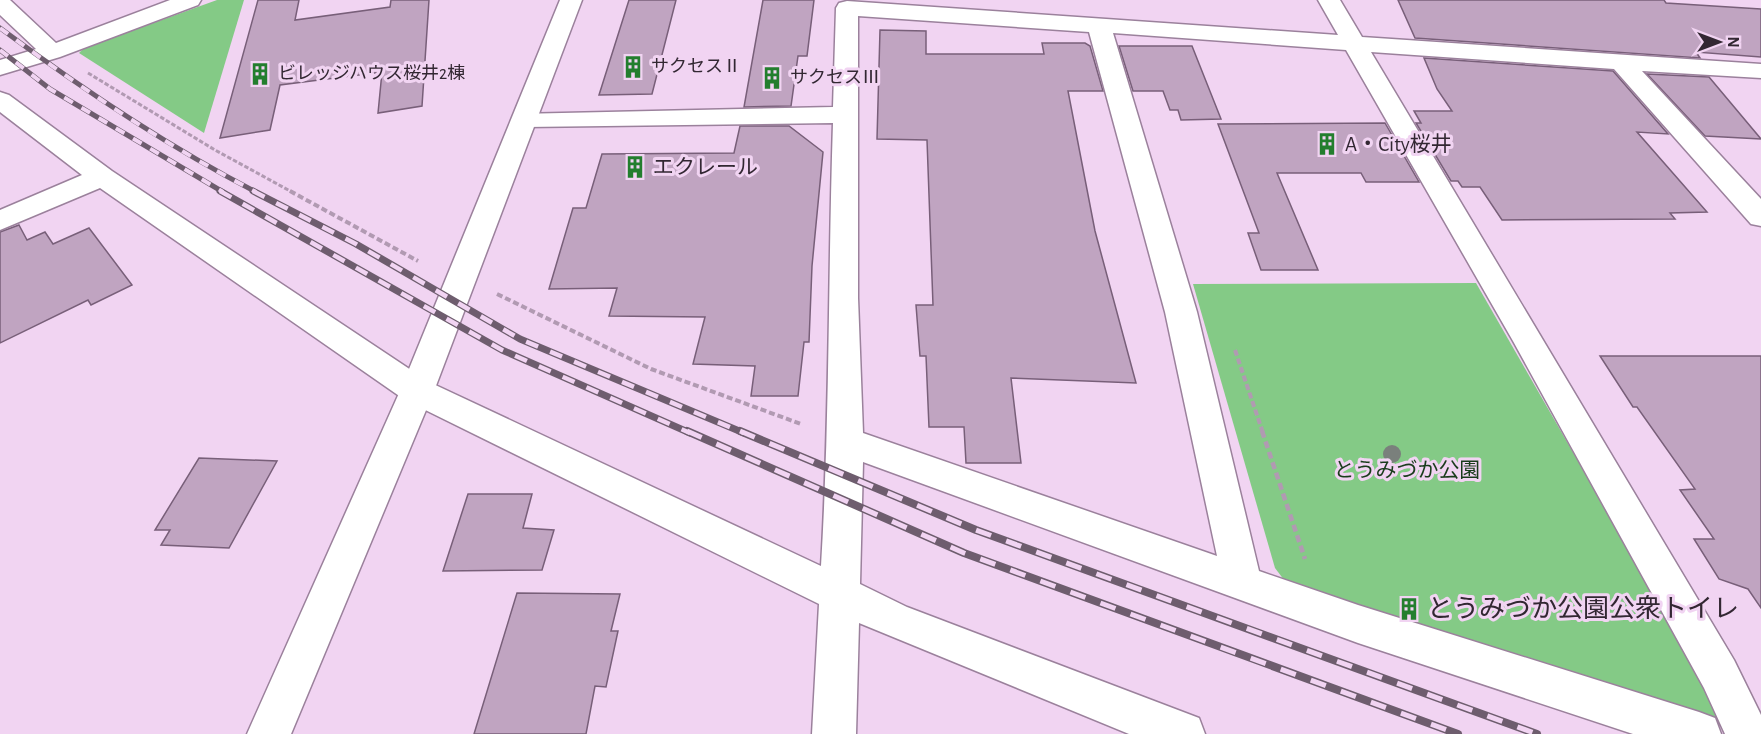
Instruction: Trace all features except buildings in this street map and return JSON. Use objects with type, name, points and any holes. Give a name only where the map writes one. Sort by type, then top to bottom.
[{"type":"street","points":[[0,68],[52,52],[190,0]]},
{"type":"street","points":[[269,734],[417,390],[526,119],[571,0]]},
{"type":"street","points":[[1329,0],[1707,654],[1747,734]]},
{"type":"street","points":[[0,3],[52,52]]},
{"type":"street","points":[[834,734],[846,441],[843,298],[847,8],[1761,71]]},
{"type":"street","points":[[1099,25],[1184,324],[1242,582]]},
{"type":"street","points":[[1621,62],[1761,217]]},
{"type":"street","points":[[0,100],[102,177],[417,390],[893,620],[1182,734]]},
{"type":"street","points":[[526,119],[846,115]]},
{"type":"street","points":[[0,221],[102,177]]},
{"type":"street","points":[[846,441],[1358,624],[1699,734]]},
{"type":"path","points":[[52,52],[215,150],[418,261]]},
{"type":"path","points":[[496,294],[651,369],[846,441]]},
{"type":"path","points":[[1184,324],[1227,325],[1303,558],[1313,562]]},
{"type":"green space","points":[[217,0],[244,0],[204,133],[79,53],[84,48]]},
{"type":"green space","name":"とうみづか公園","points":[[1476,283],[1726,719],[1710,734],[1294,593],[1275,568],[1193,284]]},
{"type":"railway","points":[[0,28],[125,115],[189,155],[256,192]]},
{"type":"railway","points":[[0,50],[50,89],[223,192]]},
{"type":"railway","points":[[220,191],[502,350],[690,433]]},
{"type":"railway","points":[[253,191],[356,244],[520,339],[744,433]]},
{"type":"railway","points":[[687,431],[964,553],[1458,734]]},
{"type":"railway","points":[[740,431],[976,530],[1537,734]]},
{"type":"place","name":"サクセスⅡ","points":[[633,67]]},
{"type":"place","name":"ビレッジハウス桜井2棟","points":[[260,74]]},
{"type":"place","name":"サクセスⅢ","points":[[772,78]]},
{"type":"place","name":"A・City桜井","points":[[1327,144]]},
{"type":"place","name":"エクレール","points":[[635,167]]},
{"type":"place","name":"とうみづか公園公衆トイレ","points":[[1409,609]]}]
